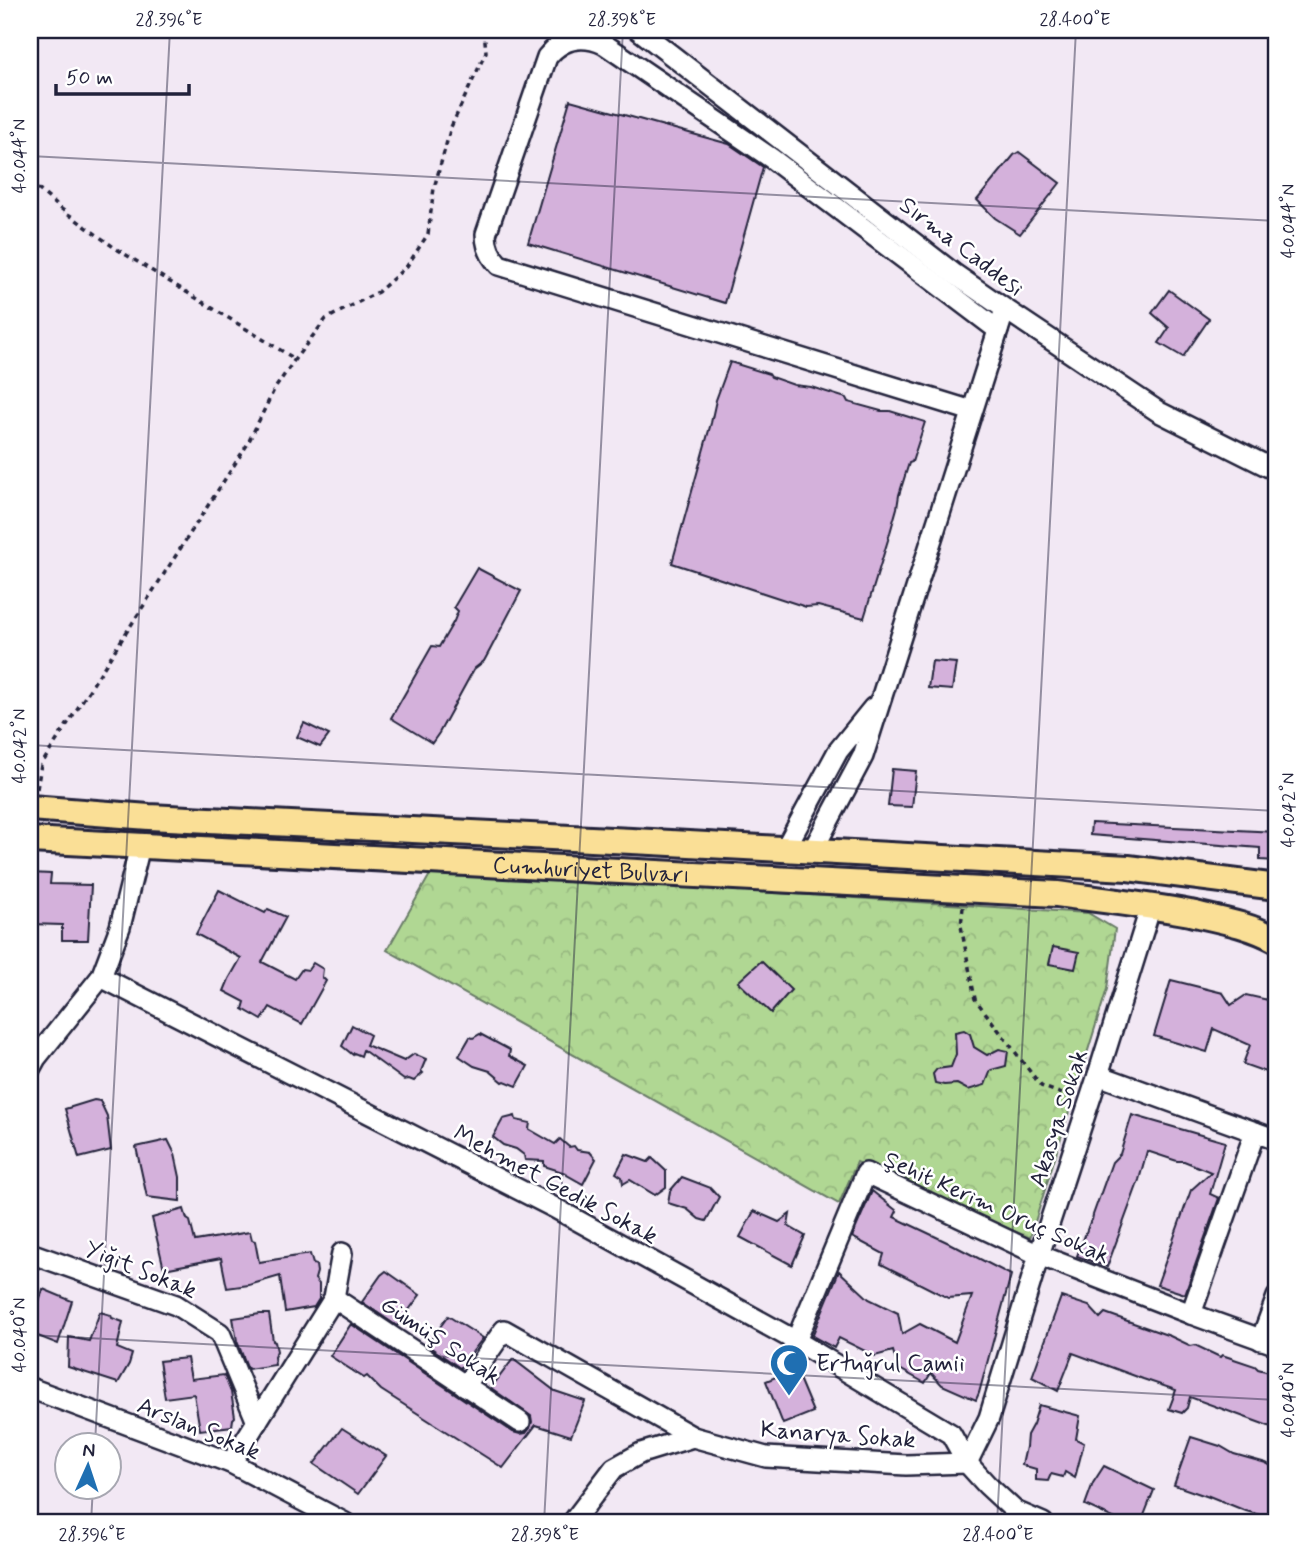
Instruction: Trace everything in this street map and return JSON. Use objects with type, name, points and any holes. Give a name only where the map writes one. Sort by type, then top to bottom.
[{"type":"main road","name":"Cumhuriyet Bulvarı","points":[[32,808],[149,817],[1128,868],[1277,887]]},
{"type":"main road","name":"Cumhuriyet Bulvarı","points":[[30,840],[1057,894],[1151,906],[1244,925],[1277,940]]},
{"type":"street","name":"Sırma Caddesi","points":[[639,30],[953,273],[1005,309],[1159,412],[1277,471]]},
{"type":"street","points":[[972,411],[499,264],[494,260],[487,247],[488,228],[547,57],[559,45],[574,39],[594,40],[604,44],[771,158],[999,330]]},
{"type":"street","points":[[813,850],[863,756],[1005,309]]},
{"type":"street","points":[[785,849],[838,751],[883,696]]},
{"type":"street","points":[[32,1061],[101,977],[120,927],[139,846]]},
{"type":"street","name":"Akasya Sokak","points":[[967,1463],[989,1418],[1151,906]]},
{"type":"street","name":"Mehmet Gedik Sokak","points":[[101,977],[552,1207],[796,1340],[951,1434],[967,1463],[987,1485],[1015,1511],[1043,1523]]},
{"type":"street","points":[[1098,1075],[1277,1140]]},
{"type":"street","points":[[1191,1314],[1255,1132]]},
{"type":"street","name":"Şehit Kerim Oruç Sokak","points":[[796,1340],[866,1173],[1039,1255],[1269,1343]]},
{"type":"street","name":"Yiğit Sokak","points":[[30,1253],[176,1305],[220,1333],[257,1422]]},
{"type":"street","points":[[231,1463],[334,1298],[342,1253]]},
{"type":"street","points":[[1269,1343],[1277,1297]]},
{"type":"street","name":"Gümüş Sokak","points":[[334,1298],[520,1422]]},
{"type":"street","name":"Kanarya Sokak","points":[[465,1386],[504,1330],[693,1437],[766,1457],[906,1465],[967,1463]]},
{"type":"street","name":"Arslan Sokak","points":[[30,1388],[231,1463],[345,1523]]},
{"type":"street","points":[[572,1523],[614,1468],[641,1453],[693,1437]]},
{"type":"path","points":[[32,808],[41,765],[247,445],[274,390],[295,359],[326,319],[378,292],[407,266],[428,234],[435,188],[452,127],[486,52],[484,30]]},
{"type":"path","points":[[30,182],[60,208],[115,248],[295,359]]},
{"type":"path","points":[[964,890],[961,926],[975,999],[1041,1086],[1089,1103]]},
{"type":"green space","points":[[432,871],[1088,913],[1115,929],[1107,989],[1030,1238],[857,1162],[839,1204],[387,950]]},
{"type":"building","points":[[570,100],[729,144],[763,167],[725,303],[528,243]]},
{"type":"building","points":[[1019,152],[1060,183],[1020,234],[995,218],[977,200]]},
{"type":"building","points":[[1169,290],[1209,319],[1183,357],[1159,343],[1169,328],[1152,313]]},
{"type":"building","points":[[730,362],[794,385],[811,387],[846,398],[848,402],[925,422],[899,495],[864,618],[818,606],[806,607],[672,563],[716,400]]},
{"type":"building","points":[[477,568],[521,591],[484,661],[474,669],[432,743],[391,718],[432,646],[439,647],[454,621],[458,611],[454,607]]},
{"type":"building","points":[[932,661],[956,663],[952,690],[928,688]]},
{"type":"building","points":[[304,723],[329,735],[320,747],[297,737]]},
{"type":"building","points":[[892,769],[916,771],[912,807],[888,806]]},
{"type":"building","points":[[1091,823],[1277,832],[1277,861],[1260,860],[1260,848],[1090,835]]},
{"type":"building","points":[[30,873],[51,874],[50,884],[91,885],[88,940],[62,940],[62,925],[30,924]]},
{"type":"building","points":[[219,890],[265,913],[268,909],[286,917],[262,962],[295,979],[302,969],[308,970],[313,963],[323,969],[322,977],[326,981],[302,1024],[270,1007],[262,1020],[243,1009],[245,1002],[224,991],[241,958],[196,934]]},
{"type":"building","points":[[1053,947],[1079,952],[1075,969],[1049,964]]},
{"type":"building","points":[[761,961],[791,990],[771,1013],[738,982]]},
{"type":"building","points":[[1171,980],[1223,993],[1231,1005],[1246,995],[1277,1002],[1277,1076],[1243,1064],[1250,1045],[1214,1029],[1207,1052],[1154,1036]]},
{"type":"building","points":[[352,1025],[370,1035],[366,1045],[404,1061],[414,1054],[426,1059],[421,1071],[423,1073],[414,1081],[404,1080],[363,1050],[361,1056],[354,1053],[353,1055],[342,1046]]},
{"type":"building","points":[[964,1030],[970,1034],[974,1047],[987,1055],[999,1049],[1008,1051],[1006,1066],[991,1070],[985,1085],[968,1090],[957,1084],[935,1083],[933,1074],[937,1069],[951,1067],[956,1054],[955,1032]]},
{"type":"building","points":[[480,1034],[510,1050],[509,1056],[528,1066],[517,1086],[503,1082],[490,1071],[474,1066],[459,1056],[470,1037]]},
{"type":"building","points":[[94,1100],[100,1101],[107,1116],[111,1150],[79,1158],[65,1109]]},
{"type":"building","points":[[1132,1115],[1225,1142],[1210,1194],[1219,1198],[1185,1294],[1157,1285],[1191,1190],[1211,1172],[1184,1161],[1147,1151],[1107,1267],[1077,1256],[1112,1162],[1120,1154]]},
{"type":"building","points":[[515,1116],[516,1120],[530,1123],[529,1129],[555,1144],[560,1139],[569,1147],[574,1146],[577,1150],[590,1152],[596,1159],[583,1184],[566,1173],[544,1166],[544,1161],[525,1160],[524,1155],[516,1149],[503,1145],[493,1137],[503,1119]]},
{"type":"building","points":[[168,1140],[175,1154],[180,1177],[180,1201],[147,1197],[136,1147]]},
{"type":"building","points":[[626,1154],[648,1162],[652,1158],[666,1171],[666,1187],[655,1195],[630,1180],[623,1184],[622,1177],[616,1173]]},
{"type":"building","points":[[682,1177],[711,1188],[719,1197],[706,1221],[687,1209],[668,1203],[670,1191]]},
{"type":"building","points":[[872,1191],[897,1211],[894,1217],[1011,1275],[976,1400],[942,1385],[931,1373],[925,1383],[898,1368],[893,1351],[875,1356],[839,1338],[834,1348],[812,1336],[839,1271],[869,1299],[898,1313],[902,1334],[920,1324],[955,1342],[972,1296],[948,1298],[881,1264],[884,1254],[852,1237]]},
{"type":"building","points":[[184,1209],[195,1241],[250,1232],[252,1240],[255,1241],[259,1262],[310,1254],[313,1264],[316,1265],[315,1279],[319,1284],[319,1299],[314,1307],[285,1312],[280,1276],[227,1288],[221,1258],[164,1269],[152,1218]]},
{"type":"building","points":[[754,1211],[779,1222],[790,1214],[788,1226],[805,1236],[792,1265],[740,1237]]},
{"type":"building","points":[[386,1271],[420,1295],[397,1326],[362,1302]]},
{"type":"building","points":[[43,1289],[72,1301],[58,1344],[30,1333]]},
{"type":"building","points":[[1061,1297],[1089,1306],[1100,1318],[1105,1313],[1191,1346],[1195,1345],[1220,1357],[1222,1355],[1277,1374],[1277,1429],[1190,1397],[1187,1408],[1182,1413],[1169,1409],[1176,1390],[1073,1353],[1058,1391],[1032,1377]]},
{"type":"building","points":[[100,1312],[123,1322],[117,1348],[132,1354],[118,1383],[68,1367],[69,1337],[89,1341]]},
{"type":"building","points":[[269,1314],[277,1351],[274,1357],[275,1365],[248,1369],[237,1341],[233,1318]]},
{"type":"building","points":[[448,1316],[483,1338],[460,1368],[427,1345]]},
{"type":"building","points":[[351,1324],[513,1432],[520,1434],[526,1433],[530,1428],[531,1416],[491,1388],[513,1359],[555,1391],[585,1401],[571,1436],[536,1425],[503,1468],[381,1390],[367,1376],[364,1378],[330,1356]]},
{"type":"building","points":[[187,1358],[191,1379],[224,1375],[231,1392],[235,1417],[232,1426],[200,1430],[194,1394],[165,1398],[159,1361]]},
{"type":"building","name":"Ertuğrul Camii","points":[[795,1369],[813,1412],[783,1424],[766,1381]]},
{"type":"building","points":[[1039,1405],[1080,1416],[1076,1439],[1084,1443],[1075,1478],[1065,1472],[1063,1477],[1051,1474],[1048,1481],[1036,1480],[1036,1469],[1022,1465],[1027,1435]]},
{"type":"building","points":[[342,1428],[386,1456],[358,1494],[314,1464]]},
{"type":"building","points":[[1191,1437],[1277,1469],[1277,1520],[1174,1485]]},
{"type":"building","points":[[1104,1466],[1154,1490],[1141,1523],[1124,1523],[1085,1505],[1093,1483]]},
{"type":"place","name":"Ertuğrul Camii","points":[[789,1397]]}]
